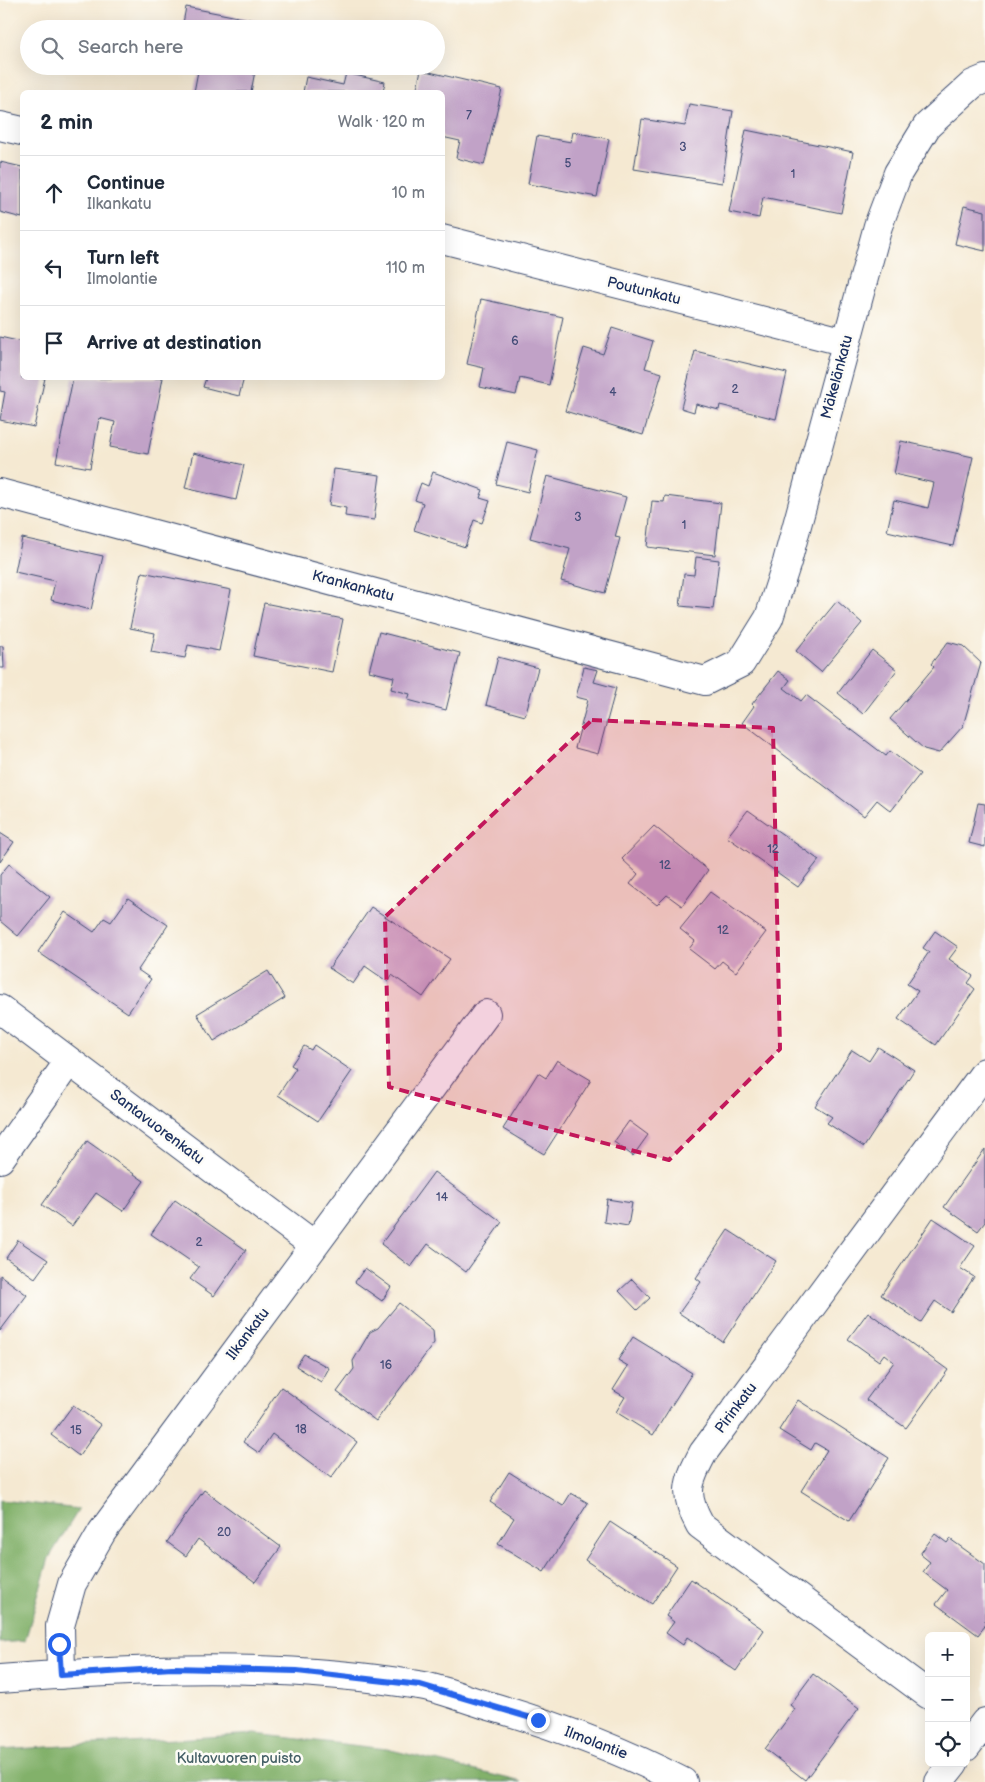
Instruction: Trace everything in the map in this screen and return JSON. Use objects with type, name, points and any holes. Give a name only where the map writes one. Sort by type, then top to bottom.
[{"type":"street","name":"Mäkelänkatu","points":[[705,681],[741,663],[770,618],[787,562],[878,226],[898,172],[927,126],[973,84],[985,79]]},
{"type":"street","points":[[0,126],[20,131]]},
{"type":"street","name":"Poutunkatu","points":[[445,240],[846,342]]},
{"type":"street","name":"Krankankatu","points":[[0,492],[705,681]]},
{"type":"street","name":"Santavuorenkatu","points":[[0,1010],[314,1245]]},
{"type":"street","name":"Ilkankatu","points":[[61,1675],[60,1626],[72,1584],[102,1532],[486,1014]]},
{"type":"street","points":[[0,1159],[69,1062]]},
{"type":"street","name":"Pirinkatu","points":[[925,1692],[700,1525],[690,1506],[689,1479],[703,1453],[985,1072]]},
{"type":"street","name":"Ilmolantie","points":[[0,1679],[172,1668],[297,1671],[420,1685],[538,1720],[644,1761],[683,1782]]},
{"type":"street","points":[[939,1782],[951,1767]]},
{"type":"highlighted area","points":[[592,720],[773,728],[780,1049],[669,1160],[389,1087],[385,917]]},
{"type":"green space","points":[[0,1500],[79,1509],[49,1558],[25,1641],[0,1643]]},
{"type":"green space","name":"Kultavuoren puisto","points":[[255,1734],[387,1749],[522,1782],[0,1782],[0,1750]]},
{"type":"building","points":[[186,7],[254,20],[184,20]]},
{"type":"building","points":[[197,75],[254,75],[251,90],[194,90]]},
{"type":"building","points":[[346,75],[355,75],[385,82],[383,90],[303,90],[306,77],[343,85]]},
{"type":"building","points":[[420,75],[442,75],[502,89],[484,165],[456,158],[460,141],[445,138],[445,90],[416,90]]},
{"type":"building","points":[[689,104],[733,111],[722,183],[634,169],[642,119],[685,126]]},
{"type":"building","points":[[746,130],[853,152],[841,213],[763,197],[759,218],[729,212]]},
{"type":"building","points":[[573,132],[609,139],[597,197],[528,184],[537,136],[571,142]]},
{"type":"building","points":[[0,162],[20,167],[20,217],[0,212]]},
{"type":"building","points":[[964,206],[985,211],[985,251],[955,244]]},
{"type":"building","points":[[481,299],[563,317],[549,385],[520,378],[516,395],[480,387],[484,368],[467,364]]},
{"type":"building","points":[[612,328],[653,341],[645,368],[662,373],[643,435],[565,411],[584,348],[603,354]]},
{"type":"building","points":[[0,337],[20,342],[20,380],[45,380],[34,427],[0,420],[5,392],[0,391]]},
{"type":"building","points":[[695,351],[787,373],[776,419],[720,405],[719,410],[696,404],[694,412],[681,408]]},
{"type":"building","points":[[73,380],[163,380],[148,454],[110,447],[115,422],[99,418],[90,468],[56,462]]},
{"type":"building","points":[[205,380],[243,380],[239,396],[203,387]]},
{"type":"building","points":[[901,441],[973,457],[953,546],[887,531],[894,500],[928,508],[934,483],[894,474]]},
{"type":"building","points":[[507,442],[538,450],[528,492],[496,484]]},
{"type":"building","points":[[193,453],[244,465],[236,500],[185,488]]},
{"type":"building","points":[[334,469],[380,475],[374,520],[345,516],[346,508],[329,505]]},
{"type":"building","points":[[433,472],[483,490],[480,498],[490,501],[482,523],[474,520],[465,547],[414,530],[423,503],[415,500],[421,483],[428,486]]},
{"type":"building","points":[[547,476],[626,497],[615,537],[620,538],[605,593],[561,581],[570,549],[530,538]]},
{"type":"building","points":[[665,496],[721,503],[715,555],[647,547],[652,501],[664,502]]},
{"type":"building","points":[[22,538],[103,556],[91,610],[51,600],[55,581],[15,572]]},
{"type":"building","points":[[696,557],[719,560],[713,609],[680,606],[684,574],[694,575]]},
{"type":"building","points":[[142,572],[231,590],[219,651],[188,645],[185,658],[151,652],[155,633],[130,628]]},
{"type":"building","points":[[837,601],[862,623],[821,672],[796,651]]},
{"type":"building","points":[[264,603],[343,619],[332,672],[253,656]]},
{"type":"building","points":[[379,632],[460,653],[446,710],[408,700],[410,694],[391,689],[394,677],[369,671]]},
{"type":"building","points":[[948,642],[963,646],[981,663],[963,726],[939,753],[924,749],[890,719],[934,667],[931,664]]},
{"type":"building","points":[[0,646],[3,646],[4,668],[0,668]]},
{"type":"building","points":[[872,650],[897,670],[863,714],[838,693]]},
{"type":"building","points":[[498,657],[538,668],[525,716],[486,705]]},
{"type":"building","points":[[584,667],[598,670],[594,682],[616,688],[598,754],[575,748],[588,700],[576,697]]},
{"type":"building","points":[[778,671],[790,680],[784,688],[801,701],[806,695],[886,756],[890,751],[920,774],[891,811],[877,800],[864,816],[742,723],[754,706],[752,704]]},
{"type":"building","points":[[978,803],[985,804],[985,847],[969,843]]},
{"type":"building","points":[[748,810],[819,860],[798,887],[727,837]]},
{"type":"building","points":[[654,826],[708,870],[682,906],[667,895],[657,905],[630,884],[638,874],[622,859]]},
{"type":"building","points":[[0,833],[14,842],[0,862]]},
{"type":"building","points":[[9,864],[50,897],[18,936],[0,921],[0,875]]},
{"type":"building","points":[[710,892],[766,932],[736,972],[722,961],[715,969],[689,949],[695,941],[680,929]]},
{"type":"building","points":[[128,898],[168,925],[138,970],[151,979],[128,1013],[38,952],[65,912],[94,932],[104,918],[111,922]]},
{"type":"building","points":[[371,907],[450,959],[423,997],[392,975],[388,982],[365,966],[353,984],[329,968]]},
{"type":"building","points":[[935,931],[958,947],[949,959],[973,976],[968,983],[975,989],[936,1045],[898,1019],[918,991],[907,984],[929,952],[923,948]]},
{"type":"building","points":[[268,971],[285,998],[214,1041],[197,1014]]},
{"type":"building","points":[[314,1045],[352,1071],[318,1121],[278,1095],[296,1068],[291,1065],[304,1046],[311,1050]]},
{"type":"building","points":[[878,1047],[914,1070],[864,1147],[827,1123],[832,1117],[815,1106],[852,1050],[869,1061]]},
{"type":"building","points":[[557,1060],[591,1080],[544,1154],[503,1129],[538,1073],[546,1078]]},
{"type":"building","points":[[629,1121],[648,1135],[633,1156],[614,1142]]},
{"type":"building","points":[[87,1141],[144,1181],[123,1211],[96,1193],[72,1226],[42,1205]]},
{"type":"building","points":[[985,1149],[985,1222],[978,1231],[944,1207]]},
{"type":"building","points":[[434,1172],[502,1222],[466,1272],[428,1244],[411,1267],[381,1244]]},
{"type":"building","points":[[607,1199],[632,1203],[628,1226],[604,1222]]},
{"type":"building","points":[[175,1200],[246,1250],[214,1296],[190,1279],[199,1267],[151,1234]]},
{"type":"building","points":[[933,1218],[975,1246],[960,1268],[974,1277],[951,1312],[935,1301],[921,1322],[881,1295]]},
{"type":"building","points":[[728,1230],[776,1261],[723,1342],[679,1313],[701,1282],[696,1278]]},
{"type":"building","points":[[18,1240],[48,1260],[35,1278],[6,1258]]},
{"type":"building","points":[[365,1268],[391,1287],[382,1301],[355,1282]]},
{"type":"building","points":[[0,1275],[27,1295],[0,1331]]},
{"type":"building","points":[[632,1279],[650,1298],[637,1310],[619,1291]]},
{"type":"building","points":[[399,1303],[433,1330],[434,1343],[376,1421],[337,1392],[354,1369],[353,1361],[370,1332],[378,1328]]},
{"type":"building","points":[[868,1312],[948,1370],[906,1428],[866,1400],[894,1362],[884,1354],[879,1361],[848,1339]]},
{"type":"building","points":[[633,1337],[692,1373],[653,1435],[616,1412],[625,1397],[613,1390],[628,1366],[618,1360]]},
{"type":"building","points":[[304,1354],[329,1368],[321,1382],[296,1366]]},
{"type":"building","points":[[281,1387],[357,1442],[331,1478],[272,1434],[259,1453],[243,1442]]},
{"type":"building","points":[[798,1400],[889,1458],[849,1521],[801,1491],[827,1450],[815,1443],[811,1450],[779,1430]]},
{"type":"building","points":[[73,1405],[101,1425],[79,1456],[51,1435]]},
{"type":"building","points":[[509,1472],[563,1506],[571,1493],[588,1503],[544,1572],[498,1544],[514,1518],[490,1502]]},
{"type":"building","points":[[204,1490],[281,1547],[255,1582],[198,1539],[186,1556],[167,1542]]},
{"type":"building","points":[[610,1522],[677,1566],[652,1604],[585,1560]]},
{"type":"building","points":[[935,1534],[947,1543],[950,1539],[985,1564],[985,1626],[978,1635],[936,1604],[947,1590],[923,1572],[930,1562],[920,1554]]},
{"type":"building","points":[[691,1579],[764,1630],[736,1671],[687,1637],[683,1645],[666,1633],[674,1622],[666,1616]]},
{"type":"building","points":[[813,1674],[859,1708],[805,1780],[765,1749],[795,1709],[790,1705]]},
{"type":"route","points":[[59,1644],[61,1675],[172,1668],[297,1671],[420,1685],[538,1720]]}]
